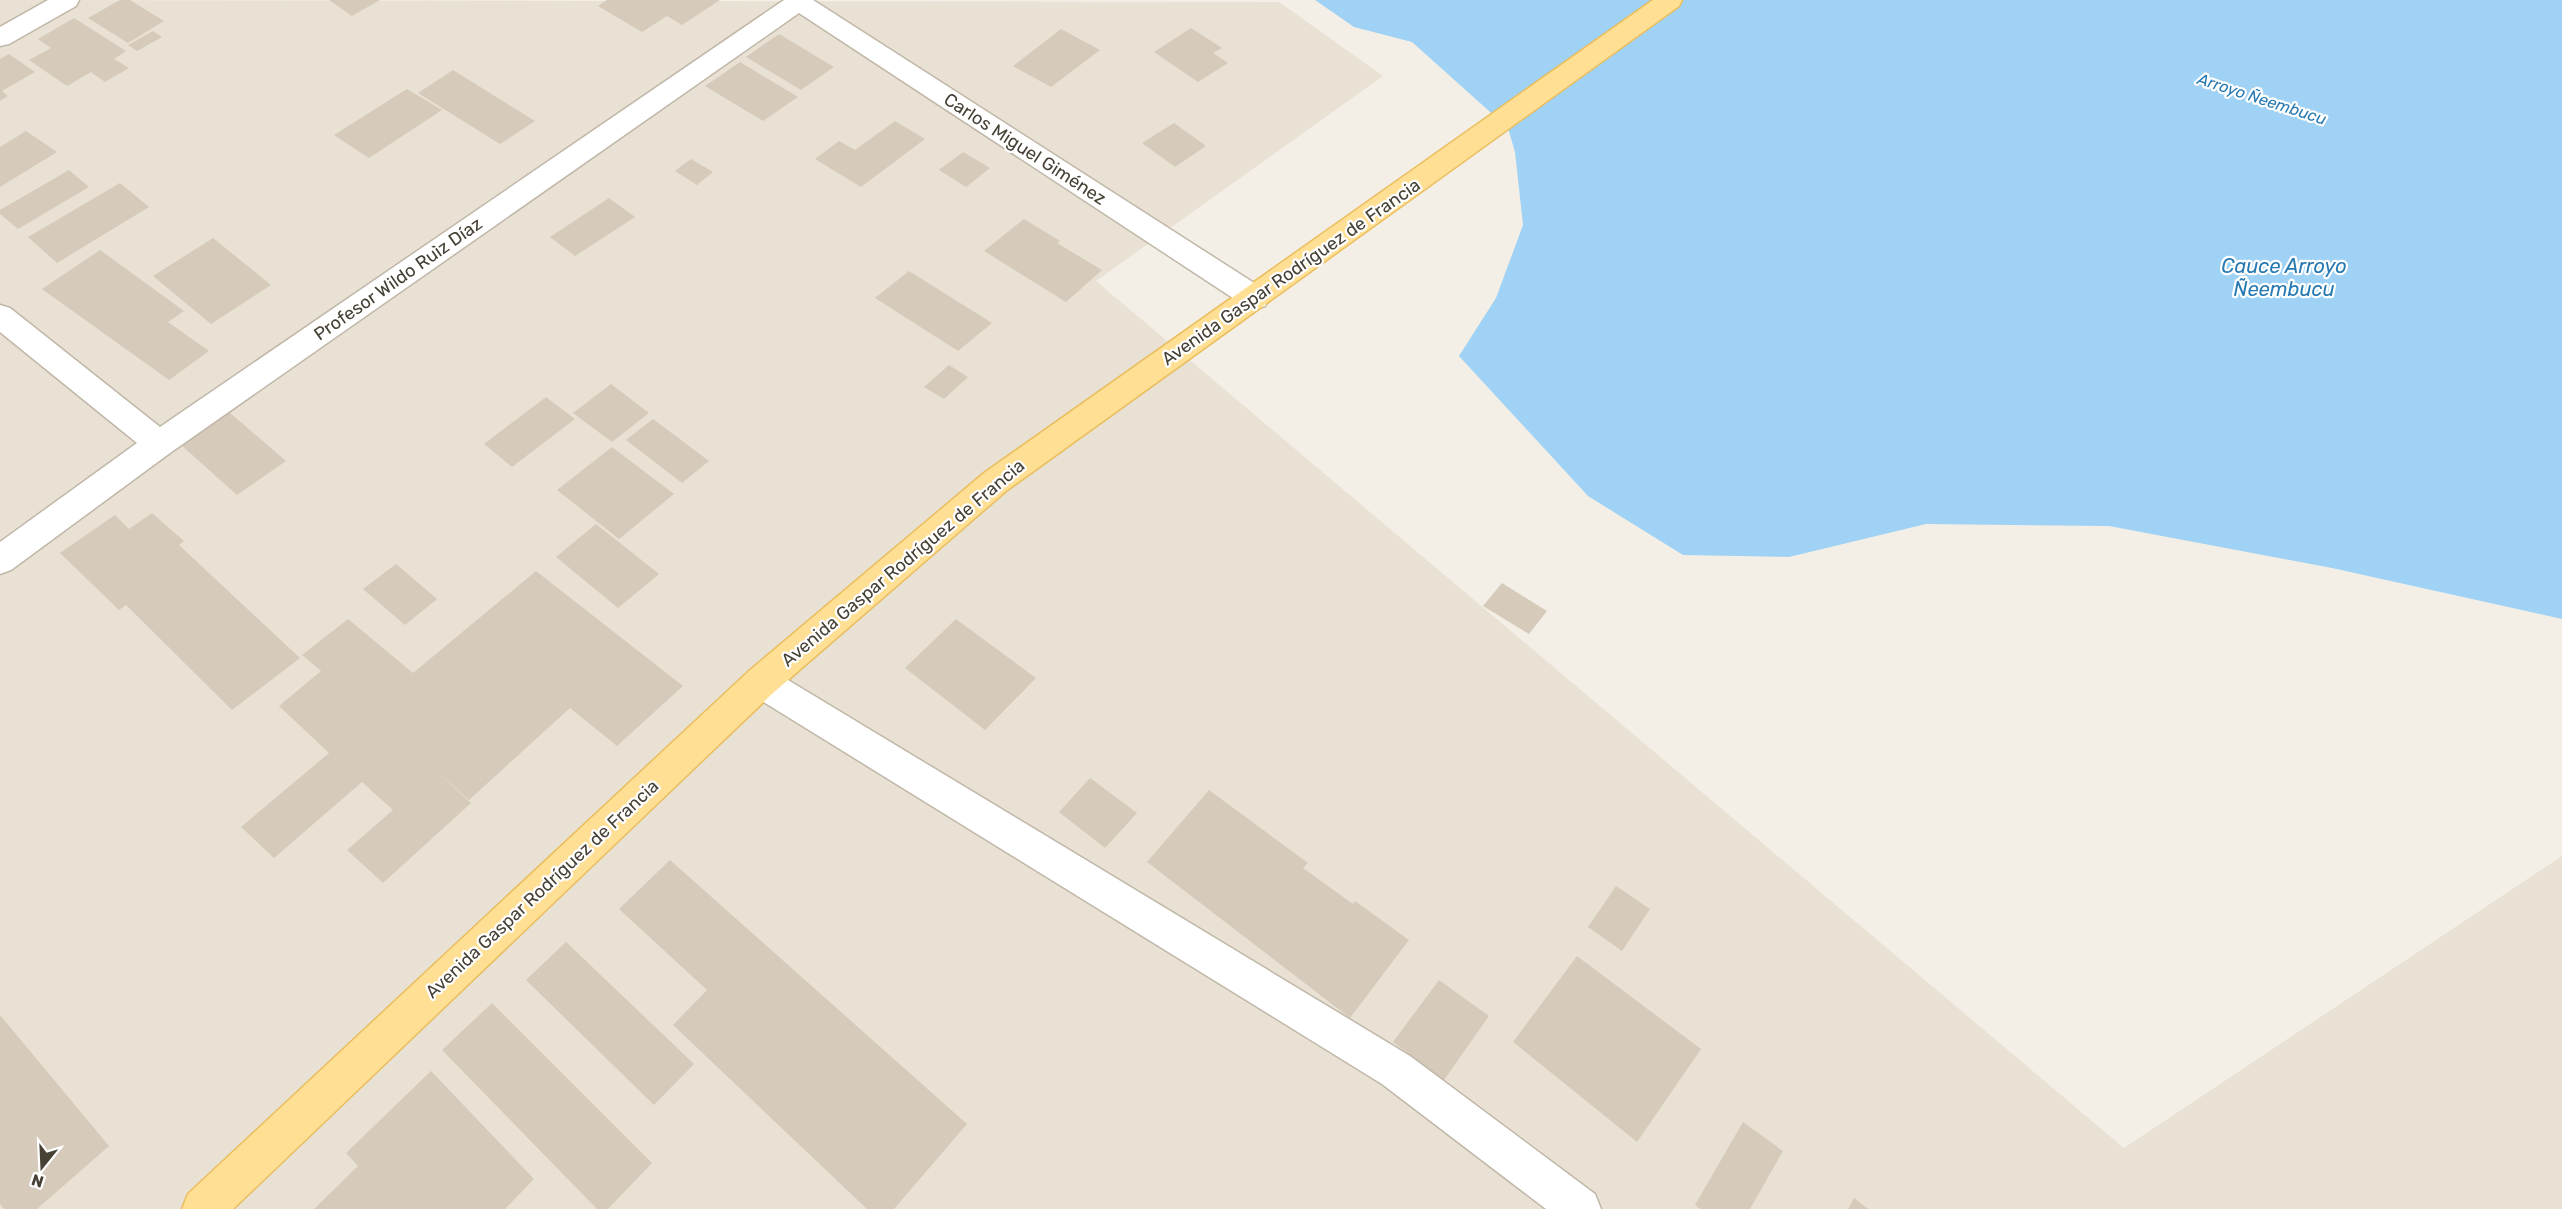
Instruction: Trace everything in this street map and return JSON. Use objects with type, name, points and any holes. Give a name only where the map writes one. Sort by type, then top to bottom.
[{"type":"main road","name":"Avenida Gaspar Rodríguez de Francia","points":[[204,1209],[761,682],[996,482],[1464,150],[1670,0]]},
{"type":"street","points":[[0,38],[67,0]]},
{"type":"street","name":"Carlos Miguel Giménez","points":[[798,1],[1255,298]]},
{"type":"street","name":"Profesor Wildo Ruìz Díaz","points":[[0,560],[159,444],[798,1]]},
{"type":"street","points":[[0,316],[159,444]]},
{"type":"street","points":[[761,682],[1396,1070],[1580,1209]]},
{"type":"shaded area","points":[[0,0],[1279,2],[1383,76],[1096,281],[2124,1148],[2562,856],[2562,1209],[0,1209]]},
{"type":"water","name":"Cauce Arroyo Ñeembucu","points":[[1315,0],[2562,0],[2562,619],[2332,568],[2109,526],[1926,524],[1789,557],[1683,555],[1588,496],[1459,356],[1496,298],[1523,225],[1515,152],[1508,128],[1412,42],[1354,27]]},
{"type":"building","points":[[120,0],[130,0],[164,21],[128,43],[88,18]]},
{"type":"building","points":[[329,0],[380,0],[352,16]]},
{"type":"building","points":[[607,0],[720,0],[682,25],[667,16],[642,32],[598,6]]},
{"type":"building","points":[[74,18],[126,51],[114,59],[129,68],[105,82],[91,72],[67,86],[29,60],[51,48],[38,39]]},
{"type":"building","points":[[1191,28],[1222,48],[1213,53],[1228,63],[1198,82],[1154,52]]},
{"type":"building","points":[[1061,29],[1100,50],[1051,87],[1013,66]]},
{"type":"building","points":[[153,31],[162,37],[137,51],[128,45]]},
{"type":"building","points":[[779,34],[834,67],[801,90],[746,57]]},
{"type":"building","points":[[9,54],[35,72],[2,91],[8,96],[0,101],[0,59]]},
{"type":"building","points":[[740,62],[798,97],[763,121],[705,86]]},
{"type":"building","points":[[453,70],[535,121],[500,144],[418,93]]},
{"type":"building","points":[[407,89],[442,110],[369,158],[334,135]]},
{"type":"building","points":[[895,121],[925,139],[861,187],[815,159],[839,141],[855,150]]},
{"type":"building","points":[[1174,123],[1206,146],[1175,167],[1142,143]]},
{"type":"building","points":[[26,131],[57,152],[0,187],[0,147]]},
{"type":"building","points":[[963,152],[990,168],[966,187],[939,170]]},
{"type":"building","points":[[691,159],[713,172],[697,185],[675,171]]},
{"type":"building","points":[[69,170],[89,187],[18,229],[0,214],[0,210]]},
{"type":"building","points":[[120,183],[149,207],[57,263],[28,237]]},
{"type":"building","points":[[609,198],[635,217],[575,256],[550,237]]},
{"type":"building","points":[[1024,219],[1060,241],[1057,243],[1102,270],[1066,302],[984,251]]},
{"type":"building","points":[[213,238],[271,285],[211,324],[153,276]]},
{"type":"building","points":[[100,250],[184,311],[168,322],[209,351],[169,380],[42,289]]},
{"type":"building","points":[[909,271],[992,323],[958,351],[875,298]]},
{"type":"building","points":[[949,365],[968,377],[944,399],[924,387]]},
{"type":"building","points":[[611,384],[649,413],[612,442],[573,413]]},
{"type":"building","points":[[546,397],[575,419],[512,467],[484,444]]},
{"type":"building","points":[[229,412],[286,461],[237,495],[180,444]]},
{"type":"building","points":[[653,419],[709,461],[682,483],[626,440]]},
{"type":"building","points":[[612,447],[674,494],[619,539],[557,490]]},
{"type":"building","points":[[152,513],[184,541],[179,545],[300,658],[232,710],[126,605],[119,610],[60,553],[115,515],[129,529]]},
{"type":"building","points":[[596,524],[659,574],[618,608],[556,557]]},
{"type":"building","points":[[396,564],[437,599],[405,625],[363,589]]},
{"type":"building","points":[[536,571],[683,686],[617,746],[570,708],[469,800],[433,768],[471,803],[383,883],[347,850],[393,810],[362,782],[274,858],[241,827],[329,753],[279,706],[321,671],[302,655],[348,619],[413,673]]},
{"type":"building","points":[[1502,583],[1547,611],[1529,634],[1483,606]]},
{"type":"building","points":[[956,619],[1036,678],[985,730],[905,668]]},
{"type":"building","points":[[1090,778],[1137,813],[1105,848],[1059,812]]},
{"type":"building","points":[[1209,790],[1308,863],[1303,868],[1353,904],[1355,901],[1409,940],[1350,1018],[1147,862]]},
{"type":"building","points":[[670,860],[967,1124],[894,1209],[867,1209],[673,1025],[707,990],[619,909]]},
{"type":"building","points":[[1616,886],[1650,909],[1622,951],[1588,927]]},
{"type":"building","points":[[566,942],[694,1064],[654,1105],[526,980]]},
{"type":"building","points":[[1577,956],[1701,1049],[1637,1142],[1513,1042]]},
{"type":"building","points":[[1439,980],[1489,1016],[1444,1080],[1393,1042]]},
{"type":"building","points":[[492,1003],[652,1163],[608,1209],[597,1209],[442,1050]]},
{"type":"building","points":[[0,1015],[109,1146],[37,1209],[4,1209],[0,1204]]},
{"type":"building","points":[[431,1071],[534,1179],[505,1209],[314,1209],[358,1166],[346,1153]]},
{"type":"building","points":[[1743,1122],[1783,1151],[1750,1209],[1700,1209],[1695,1205]]},
{"type":"building","points":[[1854,1198],[1868,1209],[1848,1209]]},
{"type":"water label","name":"Arroyo Ñeembucu","points":[[2262,99]]}]
